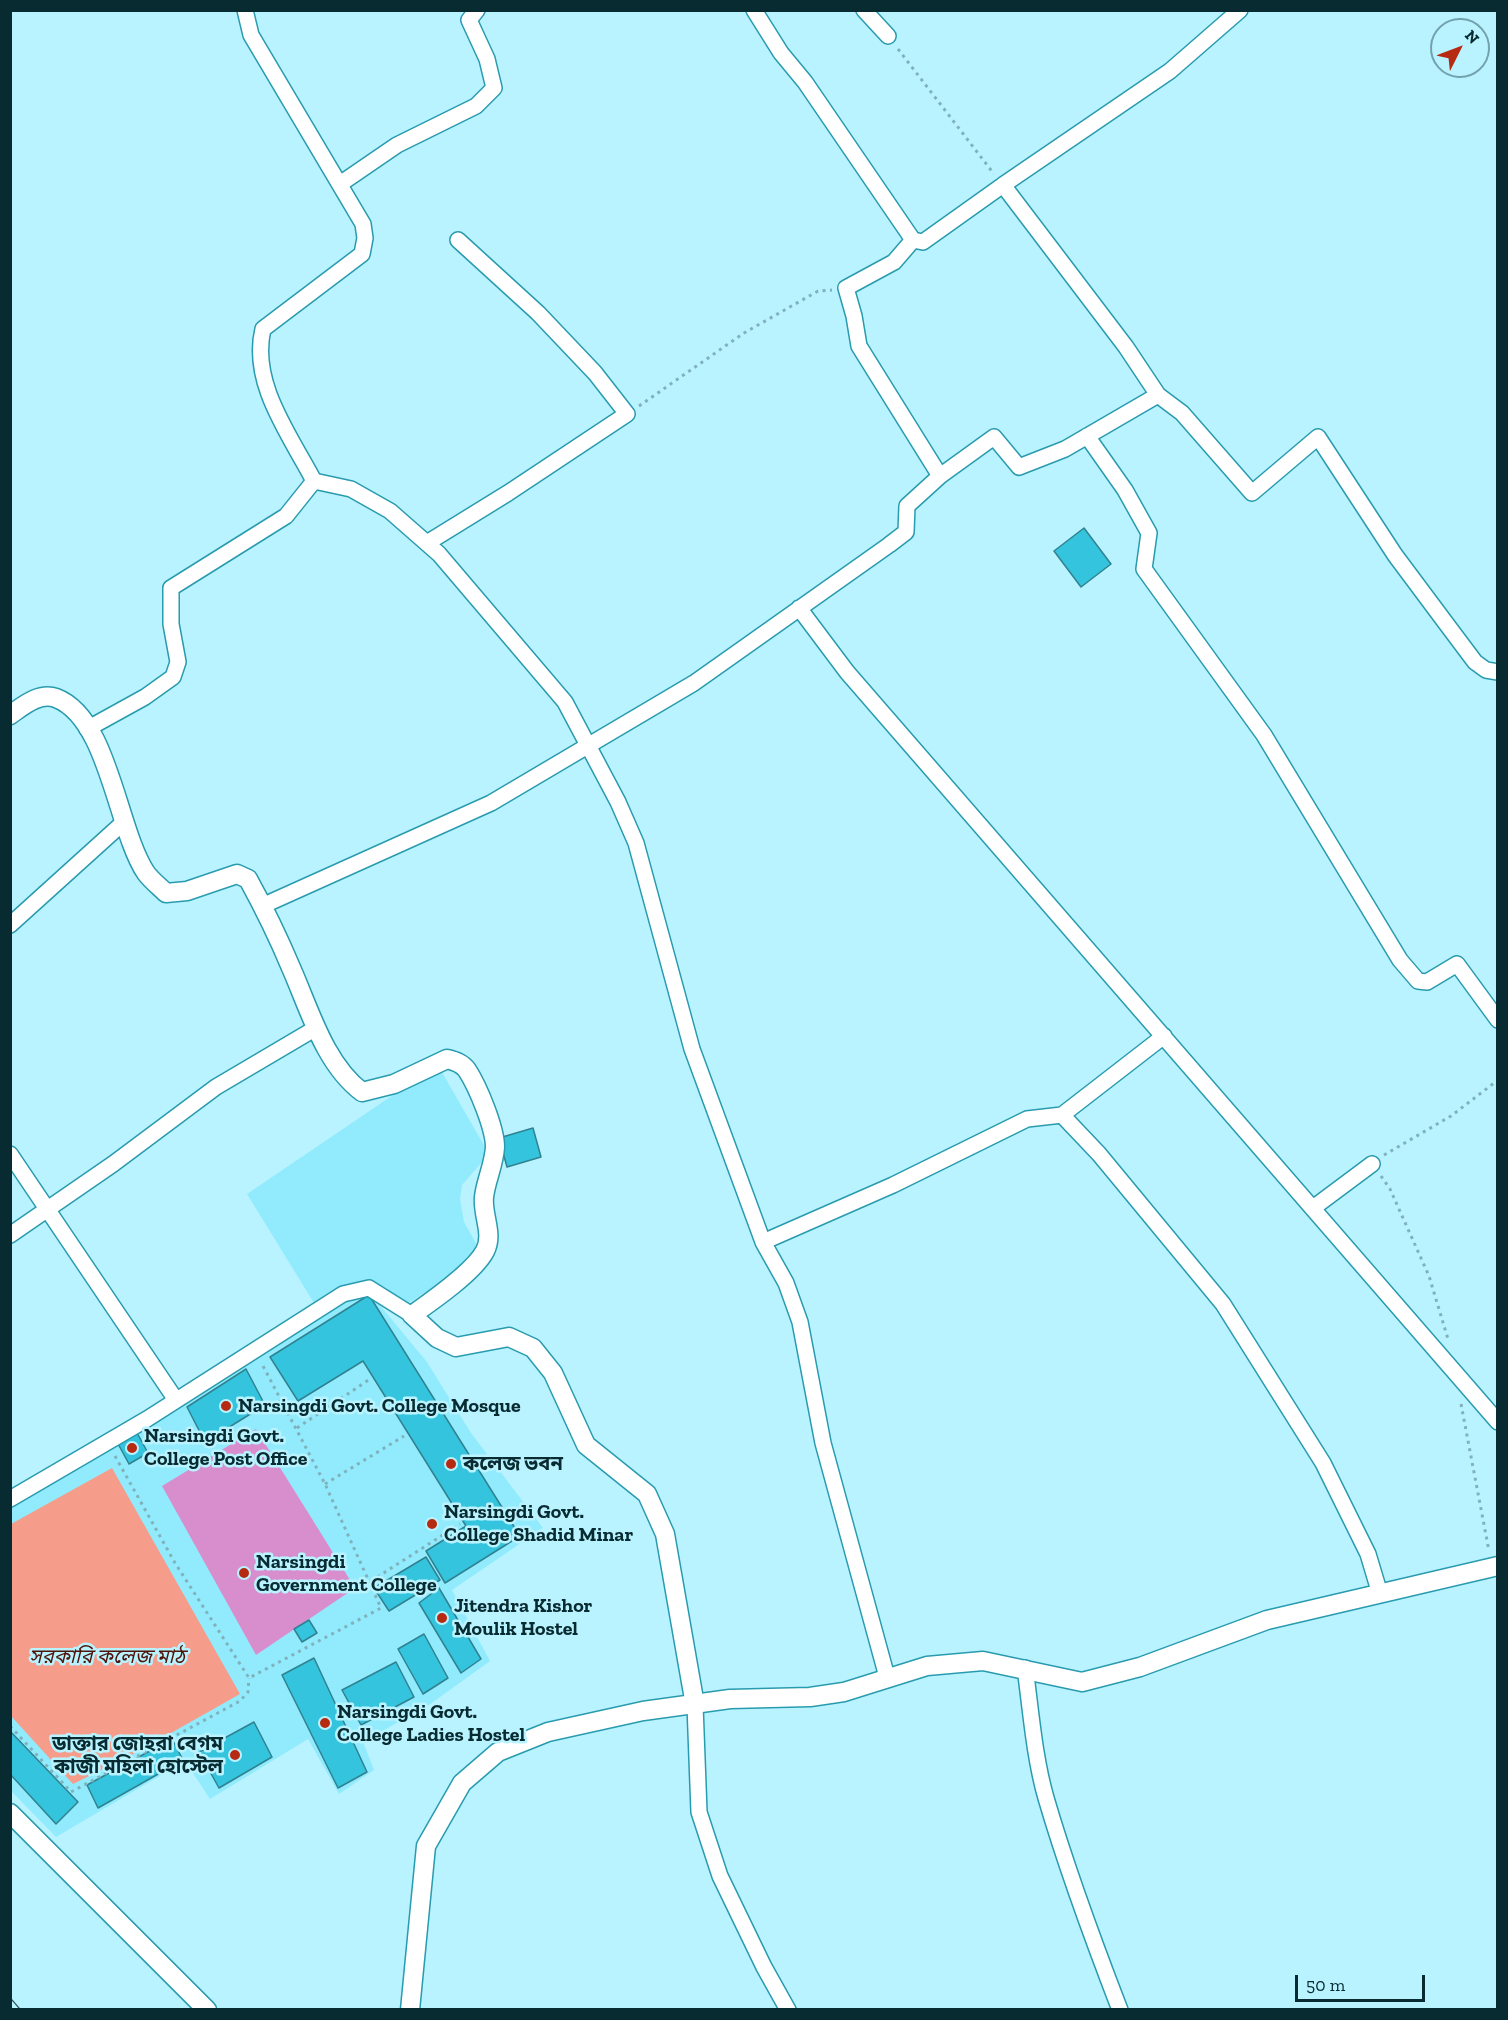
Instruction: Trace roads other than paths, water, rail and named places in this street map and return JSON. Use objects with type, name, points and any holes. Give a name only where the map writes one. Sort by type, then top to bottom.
[{"type":"street","points":[[245,10],[251,35],[363,224],[365,238],[362,254],[263,329],[260,342],[264,383],[314,481]]},
{"type":"street","points":[[754,10],[781,53],[805,82],[913,240],[923,242],[1170,71],[1240,10]]},
{"type":"street","points":[[864,10],[888,36]]},
{"type":"street","points":[[339,184],[397,146],[476,106],[494,88],[487,59],[470,14]]},
{"type":"street","points":[[1003,185],[1126,347],[1158,395],[1182,413],[1252,492],[1318,437],[1395,555],[1475,662],[1486,670],[1497,672]]},
{"type":"street","points":[[427,543],[508,493],[627,414],[595,373],[538,313],[458,240]]},
{"type":"street","points":[[913,240],[894,262],[846,288],[859,346],[940,476]]},
{"type":"street","points":[[262,906],[491,803],[694,683],[906,532],[907,506],[940,476],[994,437],[1019,467],[1065,449],[1158,395]]},
{"type":"street","points":[[1087,436],[1125,490],[1149,533],[1143,569],[1264,735],[1400,960],[1418,981],[1427,982],[1457,964],[1497,1020]]},
{"type":"street","points":[[314,481],[351,489],[390,511],[427,543],[565,702],[636,843],[692,1049],[763,1242],[786,1283],[800,1322],[823,1443],[886,1677]]},
{"type":"street","points":[[87,729],[145,697],[173,677],[178,662],[171,624],[171,588],[286,516],[314,481]]},
{"type":"street","points":[[799,608],[847,672],[1497,1422]]},
{"type":"street","points":[[10,715],[36,698],[55,698],[79,715],[104,759],[125,821],[147,873],[166,893],[187,891],[237,874],[248,879],[291,968],[316,1028],[349,1082],[362,1092],[394,1084],[447,1059],[457,1061],[466,1068],[492,1129],[495,1147],[492,1171],[484,1196],[489,1237],[485,1252],[441,1295],[412,1315]]},
{"type":"street","points":[[10,926],[125,821]]},
{"type":"street","points":[[10,1235],[113,1164],[216,1087],[316,1028]]},
{"type":"street","points":[[763,1242],[893,1185],[1027,1119],[1062,1115],[1164,1036]]},
{"type":"street","points":[[1062,1115],[1099,1154],[1223,1304],[1323,1463],[1368,1554],[1380,1594]]},
{"type":"street","points":[[10,1154],[176,1400]]},
{"type":"street","points":[[1313,1208],[1372,1164]]},
{"type":"street","points":[[10,1499],[254,1352],[343,1294],[359,1288],[376,1291],[412,1315],[437,1338],[456,1347],[509,1337],[533,1348],[553,1373],[586,1445],[647,1494],[665,1534],[695,1705],[699,1812],[720,1876],[788,2010]]},
{"type":"street","points":[[410,2010],[426,1846],[462,1782],[498,1752],[548,1732],[643,1711],[730,1699],[844,1692],[927,1666],[983,1661],[1025,1668],[1082,1682],[1140,1667],[1267,1620],[1495,1567]]},
{"type":"street","points":[[1025,1668],[1036,1749],[1046,1797],[1091,1934],[1120,2010]]},
{"type":"street","points":[[10,1813],[207,2010]]},
{"type":"railway","points":[[10,2002],[17,2010]]},
{"type":"place","name":"Narsingdi Govt. College Mosque","points":[[226,1406]]},
{"type":"place","name":"Narsingdi Govt. College Post Office","points":[[132,1448]]},
{"type":"place","name":"কলেজ ভবন","points":[[451,1464]]},
{"type":"place","name":"Narsingdi Govt. College Shadid Minar","points":[[432,1524]]},
{"type":"place","name":"Narsingdi Government College","points":[[244,1573]]},
{"type":"place","name":"Jitendra Kishor Moulik Hostel","points":[[442,1618]]},
{"type":"place","name":"Narsingdi Govt. College Ladies Hostel","points":[[325,1723]]},
{"type":"place","name":"ডাক্তার জোহরা বেগম কাজী মহিলা হোস্টেল","points":[[235,1755]]},
{"type":"park label","name":"সরকারি কলেজ মাঠ","points":[[107,1657]]}]
